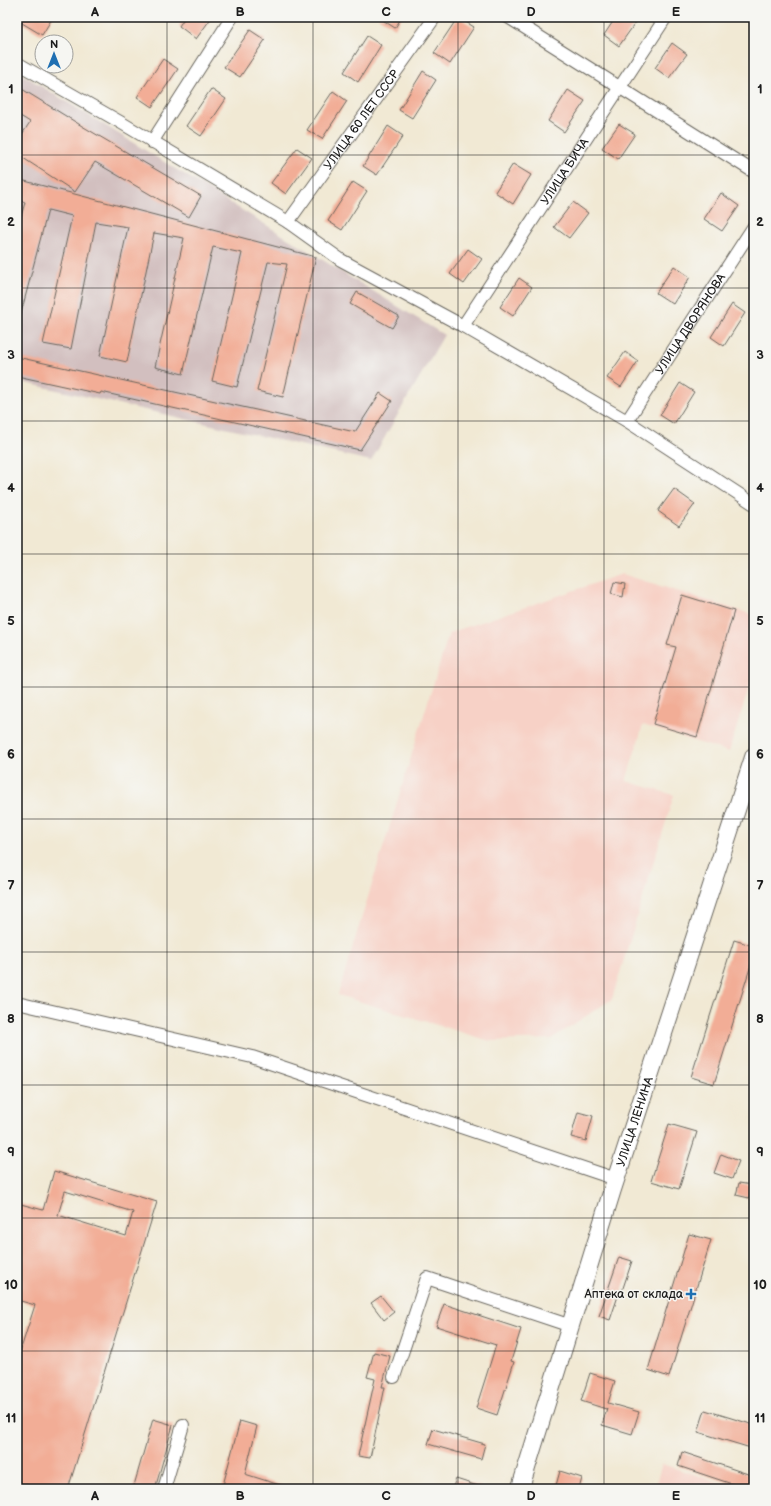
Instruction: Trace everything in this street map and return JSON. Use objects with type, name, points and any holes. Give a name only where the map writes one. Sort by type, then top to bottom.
[{"type":"street","points":[[152,142],[232,17]]},
{"type":"street","name":"УЛИЦА 60 ЛЕТ СССР","points":[[288,222],[435,17]]},
{"type":"street","points":[[508,17],[754,172]]},
{"type":"street","name":"УЛИЦА БИЧА","points":[[463,326],[666,17]]},
{"type":"street","points":[[17,63],[120,122],[288,222],[341,260],[463,326],[627,421],[754,504]]},
{"type":"street","name":"УЛИЦА ДВОРЯНОВА","points":[[627,421],[754,226]]},
{"type":"street","name":"УЛИЦА ЛЕНИНА","points":[[520,1489],[616,1179],[754,756]]},
{"type":"street","points":[[17,1003],[252,1057],[616,1179]]},
{"type":"street","points":[[394,1377],[427,1278],[571,1326]]},
{"type":"street","points":[[164,1489],[183,1425]]},
{"type":"shaded area","points":[[17,71],[444,335],[371,461],[17,381]]},
{"type":"shaded area","points":[[622,574],[754,615],[754,671],[729,752],[643,725],[626,781],[674,795],[612,999],[551,1039],[490,1041],[338,995],[449,633]]},
{"type":"shaded area","points":[[662,1464],[739,1489],[654,1489]]},
{"type":"building","points":[[17,17],[53,17],[43,34],[17,20]]},
{"type":"building","points":[[185,17],[212,17],[196,39],[179,26]]},
{"type":"building","points":[[378,17],[402,17],[395,28]]},
{"type":"building","points":[[458,17],[474,27],[450,64],[434,53]]},
{"type":"building","points":[[616,17],[629,17],[636,22],[619,46],[604,35]]},
{"type":"building","points":[[250,30],[265,40],[240,77],[224,67]]},
{"type":"building","points":[[367,36],[381,45],[358,82],[344,72]]},
{"type":"building","points":[[672,43],[687,54],[669,78],[655,68]]},
{"type":"building","points":[[163,59],[178,69],[152,107],[137,97]]},
{"type":"building","points":[[423,71],[436,80],[412,118],[399,110]]},
{"type":"building","points":[[17,86],[201,196],[189,217],[95,162],[75,192],[17,154],[17,142],[30,122],[17,114]]},
{"type":"building","points":[[211,89],[226,99],[201,136],[186,126]]},
{"type":"building","points":[[568,90],[585,101],[564,132],[548,121]]},
{"type":"building","points":[[333,91],[347,101],[322,139],[307,130]]},
{"type":"building","points":[[619,124],[635,134],[618,159],[602,148]]},
{"type":"building","points":[[388,126],[403,136],[377,175],[363,166]]},
{"type":"building","points":[[297,148],[312,158],[286,194],[271,183]]},
{"type":"building","points":[[513,164],[531,175],[513,204],[495,192]]},
{"type":"building","points":[[17,179],[316,257],[283,397],[257,391],[287,264],[268,262],[237,387],[212,381],[242,253],[213,247],[183,374],[155,367],[184,238],[154,233],[127,362],[100,356],[128,227],[96,222],[71,349],[43,344],[72,216],[48,210],[20,317],[17,317],[17,232],[25,202],[17,200]]},
{"type":"building","points":[[353,182],[367,191],[342,230],[328,221]]},
{"type":"building","points":[[721,193],[739,206],[722,231],[704,219]]},
{"type":"building","points":[[573,202],[588,213],[569,238],[554,227]]},
{"type":"building","points":[[468,249],[482,259],[464,284],[450,274]]},
{"type":"building","points":[[674,266],[690,277],[673,304],[656,293]]},
{"type":"building","points":[[519,278],[532,287],[513,316],[500,307]]},
{"type":"building","points":[[357,292],[399,316],[392,328],[350,304]]},
{"type":"building","points":[[732,304],[745,313],[724,346],[711,337]]},
{"type":"building","points":[[625,352],[638,361],[621,387],[607,378]]},
{"type":"building","points":[[17,357],[355,432],[380,393],[392,401],[360,450],[101,392],[100,394],[17,376]]},
{"type":"building","points":[[680,383],[694,392],[674,424],[660,415]]},
{"type":"building","points":[[674,489],[695,504],[679,526],[658,511]]},
{"type":"building","points":[[614,582],[625,584],[623,597],[611,594]]},
{"type":"building","points":[[682,595],[734,611],[697,737],[653,724],[676,647],[667,645]]},
{"type":"building","points":[[734,940],[754,946],[754,955],[714,1084],[691,1077]]},
{"type":"building","points":[[578,1112],[593,1116],[586,1141],[571,1137]]},
{"type":"building","points":[[669,1124],[697,1132],[679,1189],[651,1181]]},
{"type":"building","points":[[721,1154],[739,1161],[732,1179],[714,1173]]},
{"type":"building","points":[[54,1171],[157,1202],[68,1489],[41,1489],[17,1482],[17,1361],[35,1305],[17,1300],[17,1203],[43,1210]],"holes":[[[65,1191],[133,1212],[126,1236],[58,1215]]]},
{"type":"building","points":[[739,1183],[752,1185],[749,1198],[736,1195]]},
{"type":"building","points":[[689,1234],[711,1240],[669,1377],[648,1370]]},
{"type":"building","points":[[619,1257],[632,1261],[610,1320],[599,1316]]},
{"type":"building","points":[[381,1296],[394,1312],[384,1320],[371,1303]]},
{"type":"building","points":[[444,1304],[521,1329],[511,1361],[514,1362],[497,1415],[476,1408],[496,1345],[436,1326]]},
{"type":"building","points":[[374,1352],[390,1356],[382,1387],[385,1387],[370,1458],[358,1456],[375,1379],[367,1377]]},
{"type":"building","points":[[590,1373],[615,1381],[608,1403],[639,1412],[632,1434],[602,1425],[607,1408],[606,1409],[581,1401]]},
{"type":"building","points":[[705,1410],[754,1425],[754,1449],[698,1432]]},
{"type":"building","points":[[153,1419],[173,1425],[155,1489],[133,1489]]},
{"type":"building","points":[[240,1421],[257,1426],[245,1474],[286,1487],[286,1489],[222,1489]]},
{"type":"building","points":[[433,1429],[485,1444],[481,1459],[428,1444]]},
{"type":"building","points":[[682,1452],[754,1476],[754,1489],[747,1489],[678,1466]]},
{"type":"building","points":[[560,1471],[582,1478],[579,1489],[555,1489]]},
{"type":"building","points":[[456,1479],[481,1487],[480,1489],[452,1489]]},
{"type":"place","name":"Аптека от склада","points":[[691,1294]]}]
